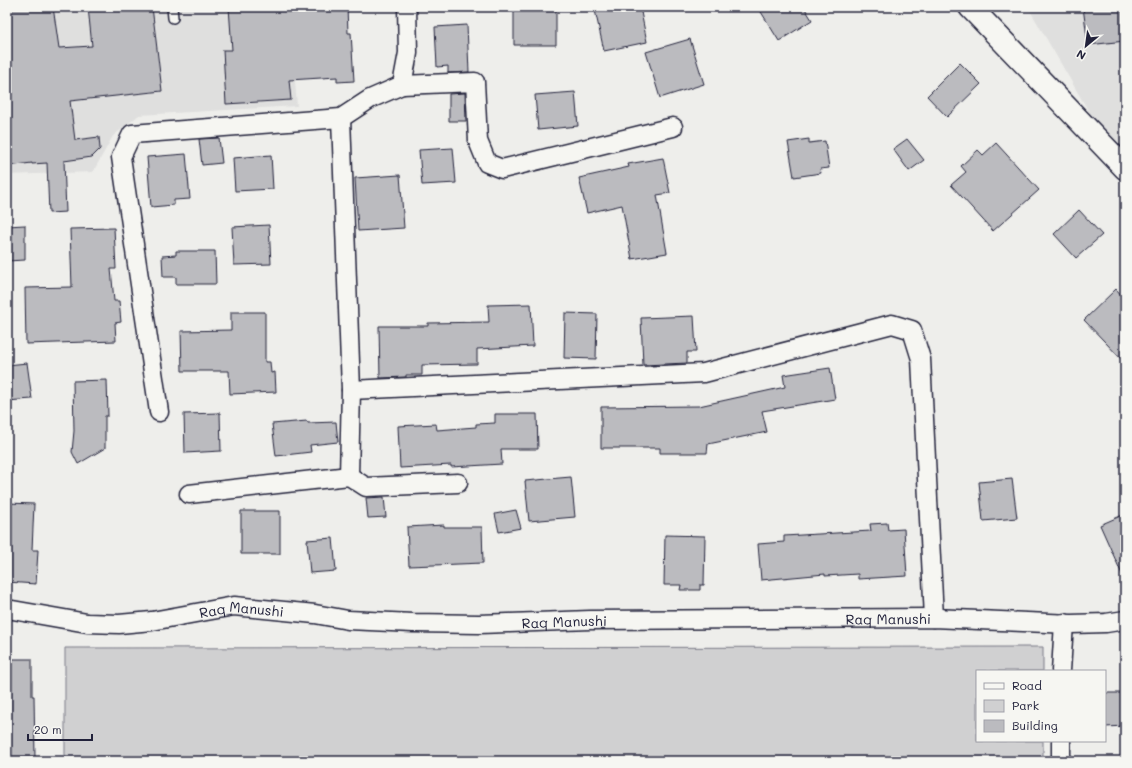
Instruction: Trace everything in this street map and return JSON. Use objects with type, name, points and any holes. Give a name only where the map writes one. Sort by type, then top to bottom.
[{"type":"street","points":[[402,85],[408,53],[407,7]]},
{"type":"street","points":[[970,7],[1125,168]]},
{"type":"street","points":[[158,412],[121,157],[132,134],[341,118],[370,99],[402,85],[475,82],[478,141],[487,163],[502,168],[673,127]]},
{"type":"street","points":[[341,118],[350,390],[349,476]]},
{"type":"street","points":[[350,390],[704,373],[892,324],[912,330],[921,360],[934,618]]},
{"type":"street","points":[[189,494],[349,476],[366,487],[458,483]]},
{"type":"street","name":"Raq Manushi","points":[[7,609],[87,623],[119,624],[152,621],[234,606],[315,614],[348,620],[413,623],[479,624],[605,620],[934,618],[1064,623],[1106,623],[1125,620]]},
{"type":"street","points":[[1062,670],[1064,623]]},
{"type":"street","points":[[1061,742],[1061,761]]},
{"type":"lane","points":[[172,7],[173,18]]},
{"type":"shaded area","points":[[7,7],[289,7],[297,106],[139,115],[113,136],[93,172],[7,175]]},
{"type":"shaded area","points":[[1028,7],[1125,7],[1125,153],[1092,117]]},
{"type":"green space","points":[[1043,647],[1043,670],[976,670],[976,742],[1043,742],[1043,761],[65,761],[65,648]]},
{"type":"building","points":[[7,7],[53,7],[59,48],[92,46],[88,7],[152,7],[162,91],[70,101],[75,140],[99,137],[100,149],[92,157],[64,161],[66,212],[49,213],[47,163],[7,166]]},
{"type":"building","points":[[229,7],[347,7],[348,33],[351,33],[354,81],[337,82],[337,77],[289,80],[291,100],[226,104],[223,50],[232,50]]},
{"type":"building","points":[[514,7],[556,7],[556,45],[514,45]]},
{"type":"building","points":[[610,7],[640,7],[647,42],[604,51],[595,10]]},
{"type":"building","points":[[758,7],[804,7],[812,20],[779,41]]},
{"type":"building","points":[[1083,7],[1125,7],[1125,41],[1088,45]]},
{"type":"building","points":[[467,25],[469,72],[448,73],[448,66],[437,67],[435,27]]},
{"type":"building","points":[[690,39],[704,84],[660,98],[646,52]]},
{"type":"building","points":[[960,63],[981,84],[947,117],[927,96]]},
{"type":"building","points":[[575,92],[578,126],[538,130],[535,95]]},
{"type":"building","points":[[465,93],[466,121],[449,121],[449,94]]},
{"type":"building","points":[[219,138],[222,163],[202,165],[199,139]]},
{"type":"building","points":[[809,139],[809,143],[825,141],[829,168],[820,169],[821,173],[794,177],[788,142]]},
{"type":"building","points":[[907,139],[924,160],[909,171],[893,149]]},
{"type":"building","points":[[996,143],[1039,190],[993,231],[951,185],[966,172],[961,166],[978,150],[983,155]]},
{"type":"building","points":[[453,148],[456,183],[422,185],[419,150]]},
{"type":"building","points":[[186,154],[190,199],[174,200],[174,205],[151,207],[147,157]]},
{"type":"building","points":[[271,155],[273,189],[235,191],[233,158]]},
{"type":"building","points":[[663,158],[670,193],[657,195],[667,253],[632,259],[622,205],[587,213],[579,178],[629,167],[628,164]]},
{"type":"building","points":[[400,175],[404,228],[358,231],[355,178]]},
{"type":"building","points":[[1079,210],[1102,235],[1076,258],[1054,234]]},
{"type":"building","points":[[25,225],[25,260],[7,261],[7,226]]},
{"type":"building","points":[[269,225],[271,264],[234,265],[232,227]]},
{"type":"building","points":[[114,228],[116,269],[111,269],[114,301],[119,301],[121,322],[115,323],[116,341],[26,344],[25,288],[72,287],[70,229]]},
{"type":"building","points":[[176,251],[215,251],[216,284],[176,284],[176,277],[163,277],[162,256],[176,255]]},
{"type":"building","points":[[1116,289],[1125,299],[1125,363],[1084,320]]},
{"type":"building","points":[[531,304],[533,346],[477,349],[477,364],[422,365],[422,375],[380,378],[379,326],[428,326],[428,323],[489,322],[488,305]]},
{"type":"building","points":[[231,312],[265,312],[265,362],[270,362],[271,373],[275,372],[276,392],[230,394],[229,371],[182,371],[181,331],[231,330]]},
{"type":"building","points":[[565,313],[597,314],[596,359],[564,358]]},
{"type":"building","points":[[694,316],[696,352],[687,352],[687,363],[643,365],[641,318]]},
{"type":"building","points":[[27,363],[32,399],[7,401],[7,365]]},
{"type":"building","points":[[830,368],[835,399],[762,411],[767,432],[708,444],[707,453],[660,453],[660,448],[601,448],[601,407],[699,406],[785,387],[783,375]]},
{"type":"building","points":[[107,380],[108,416],[105,416],[105,448],[78,464],[72,452],[74,431],[73,381]]},
{"type":"building","points":[[220,413],[221,451],[185,453],[184,414]]},
{"type":"building","points":[[495,414],[537,414],[538,449],[501,449],[502,464],[400,468],[398,426],[436,424],[437,430],[476,427],[476,424],[495,423]]},
{"type":"building","points":[[307,421],[308,423],[336,422],[338,442],[310,445],[311,452],[276,456],[272,424]]},
{"type":"building","points":[[571,477],[575,517],[529,521],[525,481]]},
{"type":"building","points":[[1012,479],[1017,518],[983,521],[979,482]]},
{"type":"building","points":[[384,497],[386,517],[368,518],[366,498]]},
{"type":"building","points":[[7,503],[34,504],[32,550],[38,550],[36,584],[7,582]]},
{"type":"building","points":[[516,510],[521,528],[499,532],[495,514]]},
{"type":"building","points":[[241,511],[280,511],[280,554],[241,554]]},
{"type":"building","points":[[1125,514],[1125,581],[1100,525]]},
{"type":"building","points":[[887,523],[888,530],[904,529],[907,576],[858,579],[858,574],[825,576],[825,574],[761,580],[758,544],[784,542],[784,536],[871,531],[870,524]]},
{"type":"building","points":[[444,525],[444,527],[482,527],[483,563],[409,566],[407,527]]},
{"type":"building","points":[[665,535],[705,536],[704,585],[700,585],[700,590],[680,590],[681,585],[664,585]]},
{"type":"building","points":[[333,538],[336,571],[310,573],[307,540]]},
{"type":"building","points":[[7,659],[32,659],[35,758],[7,758]]},
{"type":"building","points":[[1106,693],[1125,693],[1125,726],[1106,727]]}]
